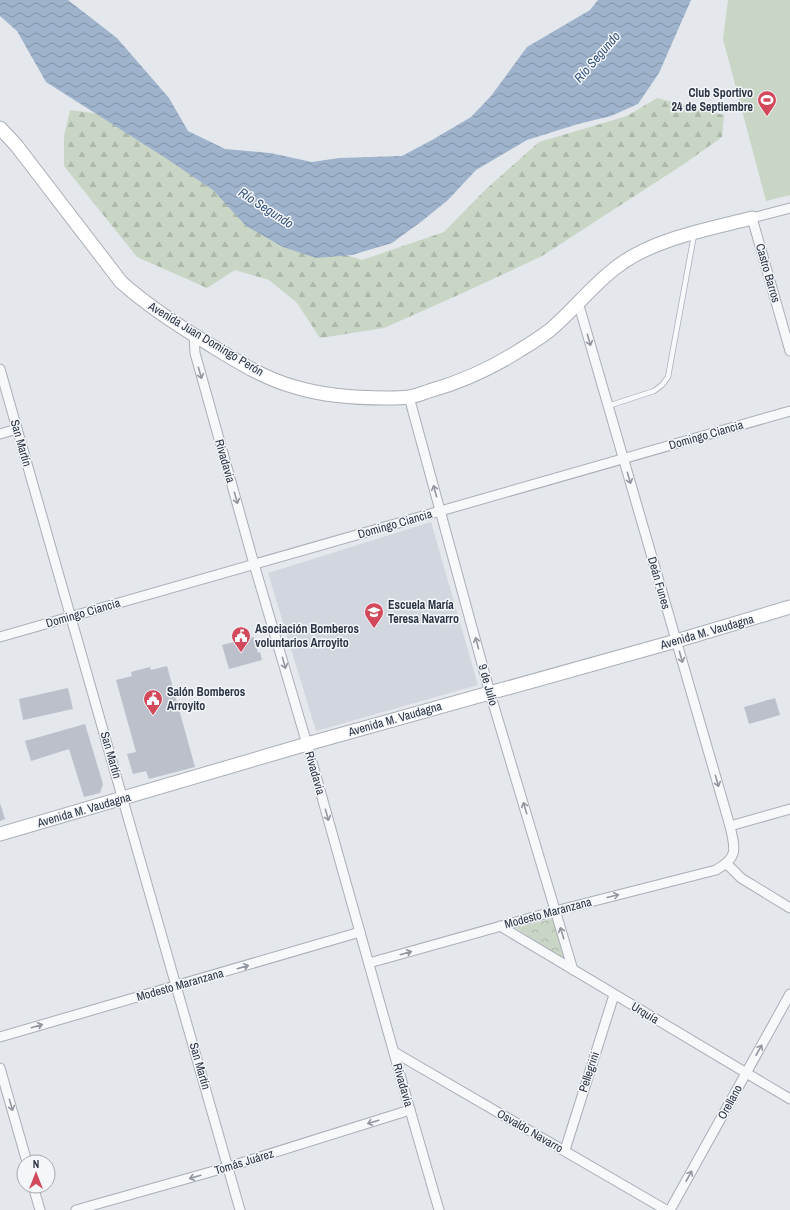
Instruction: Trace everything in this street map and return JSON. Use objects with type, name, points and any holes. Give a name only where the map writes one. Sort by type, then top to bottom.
[{"type":"main road","name":"Avenida Juan Domingo Perón","points":[[0,128],[16,145],[121,282],[140,299],[243,365],[273,380],[296,388],[323,394],[366,398],[409,397],[448,386],[481,372],[519,351],[550,329],[602,278],[619,265],[640,253],[694,233],[752,218]]},
{"type":"main road","name":"Avenida M. Vaudagna","points":[[0,834],[307,744],[676,641],[790,607]]},
{"type":"street","points":[[752,218],[790,208]]},
{"type":"street","name":"Castro Barros","points":[[752,218],[790,351]]},
{"type":"street","name":"Deán Funes","points":[[578,302],[730,826],[734,846],[733,855],[727,864]]},
{"type":"street","name":"Rivadavia","points":[[194,335],[195,353],[254,564],[307,744],[439,1210]]},
{"type":"street","name":"San Martín","points":[[0,369],[72,616],[240,1210]]},
{"type":"street","name":"9 de Julio","points":[[409,397],[490,693],[573,970]]},
{"type":"street","name":"Domingo Ciancia","points":[[0,637],[790,411]]},
{"type":"street","points":[[0,434],[17,429]]},
{"type":"street","points":[[730,826],[790,809]]},
{"type":"street","points":[[727,864],[741,878],[790,908]]},
{"type":"street","name":"Modesto Maranzana","points":[[369,963],[555,911],[716,870],[727,864]]},
{"type":"street","name":"Urquía","points":[[500,926],[790,1099]]},
{"type":"street","name":"Modesto Maranzana","points":[[0,1037],[360,932]]},
{"type":"street","name":"Orellano","points":[[670,1210],[790,994]]},
{"type":"street","name":"Pellegrini","points":[[564,1150],[614,995]]},
{"type":"street","name":"Osvaldo Navarro","points":[[394,1052],[666,1210]]},
{"type":"street","points":[[0,1068],[25,1154]]},
{"type":"street","name":"Tomás Juárez","points":[[76,1210],[228,1167],[410,1110]]},
{"type":"street","points":[[35,1194],[40,1210]]},
{"type":"lane","points":[[608,406],[654,391],[662,385],[668,377],[694,233]]},
{"type":"shaded area","name":"Escuela María Teresa Navarro","points":[[431,522],[478,685],[316,731],[268,573]]},
{"type":"green space","name":"Club Sportivo 24 de Septiembre","points":[[728,0],[790,0],[790,195],[766,201],[723,39]]},
{"type":"green space","points":[[657,98],[724,115],[722,137],[684,164],[542,256],[384,328],[320,338],[297,303],[269,280],[235,270],[207,288],[137,257],[64,166],[64,136],[70,110],[116,116],[296,240],[362,260],[444,232],[485,190],[539,142],[627,116]]},
{"type":"green space","points":[[554,918],[565,962],[516,928]]},
{"type":"water","name":"Río Segundo","points":[[0,0],[68,0],[117,38],[169,98],[188,131],[225,149],[270,153],[312,162],[339,158],[402,156],[432,140],[471,117],[491,96],[527,47],[590,10],[598,0],[691,0],[659,73],[638,104],[611,116],[578,124],[527,140],[476,170],[448,200],[392,243],[352,255],[316,258],[283,247],[246,226],[213,190],[46,82],[17,31],[0,16]]},
{"type":"building","name":"Asociación Bomberos voluntarios Arroyito","points":[[254,637],[258,653],[260,652],[262,660],[229,669],[222,645]]},
{"type":"building","name":"Salón Bomberos Arroyito","points":[[167,666],[195,767],[149,779],[146,771],[133,774],[127,754],[136,752],[116,680],[132,676],[131,672],[150,667],[151,670]]},
{"type":"building","points":[[68,688],[73,709],[23,720],[19,699]]},
{"type":"building","points":[[775,698],[780,715],[749,724],[744,707]]},
{"type":"building","points":[[85,724],[103,784],[100,793],[84,797],[69,749],[31,761],[25,741]]},
{"type":"building","points":[[0,803],[5,819],[0,821]]},
{"type":"place","name":"Club Sportivo 24 de Septiembre","points":[[767,117]]},
{"type":"place","name":"Escuela María Teresa Navarro","points":[[374,629]]},
{"type":"place","name":"Asociación Bomberos voluntarios Arroyito","points":[[241,653]]},
{"type":"place","name":"Salón Bomberos Arroyito","points":[[153,716]]}]
